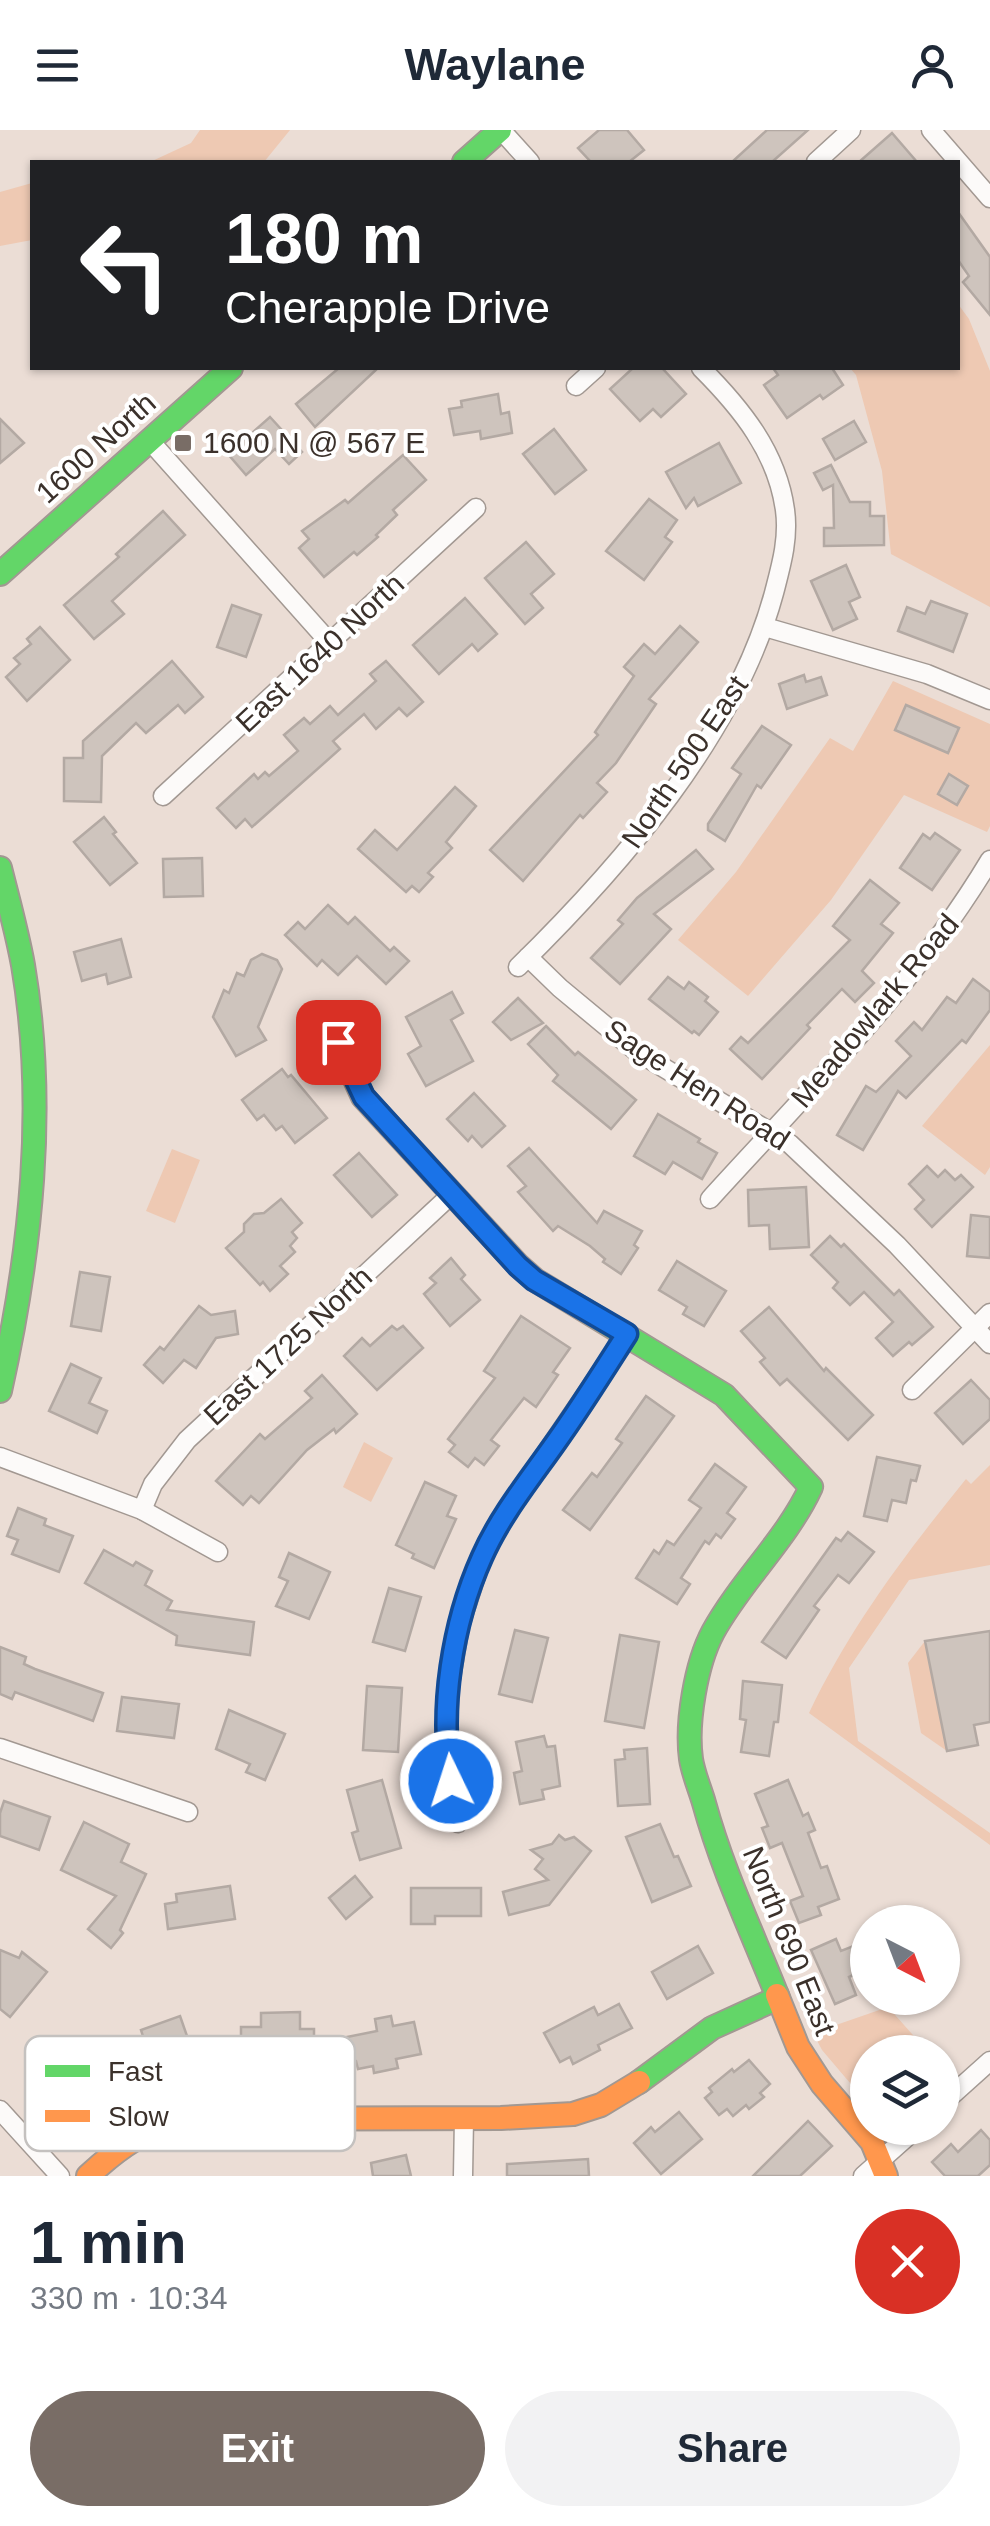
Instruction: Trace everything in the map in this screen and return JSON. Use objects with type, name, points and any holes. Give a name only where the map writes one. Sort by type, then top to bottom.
[{"type":"street","points":[[477,158],[500,130],[528,160]]},
{"type":"street","points":[[818,160],[851,130]]},
{"type":"street","points":[[931,130],[957,160]]},
{"type":"street","points":[[960,163],[990,198]]},
{"type":"street","name":"1600 North","points":[[0,574],[230,370]]},
{"type":"street","points":[[576,386],[594,370]]},
{"type":"street","name":"North 500 East","points":[[523,962],[630,848],[745,676],[765,626],[785,553],[782,497],[775,471],[746,416],[704,370]]},
{"type":"street","points":[[150,441],[330,643]]},
{"type":"street","name":"East 1640 North","points":[[164,796],[476,508]]},
{"type":"street","points":[[765,626],[926,674],[990,700]]},
{"type":"street","name":"Meadowlark Road","points":[[710,1199],[927,956],[990,860]]},
{"type":"street","points":[[0,868],[7,928],[32,1030],[32,1158],[21,1275],[0,1391]]},
{"type":"street","name":"Sage Hen Road","points":[[523,962],[636,1050],[772,1130],[897,1246],[990,1344]]},
{"type":"street","points":[[338,1042],[364,1097],[534,1280],[627,1334],[508,1510],[482,1557],[460,1625],[448,1696],[448,1761],[458,1823]]},
{"type":"street","name":"East 1725 North","points":[[142,1510],[153,1484],[187,1440],[452,1194]]},
{"type":"street","points":[[912,1390],[990,1313]]},
{"type":"street","name":"North 690 East","points":[[627,1334],[724,1395],[811,1487],[721,1616],[701,1661],[692,1706],[691,1758],[700,1796],[778,1998],[808,2064],[872,2142],[876,2171]]},
{"type":"street","points":[[0,1457],[142,1510],[218,1552]]},
{"type":"street","points":[[0,1748],[188,1812]]},
{"type":"street","points":[[355,2118],[572,2114],[598,2106],[642,2080],[712,2028],[778,1998]]},
{"type":"street","points":[[960,2088],[990,2061]]},
{"type":"street","points":[[0,2110],[25,2138]]},
{"type":"street","points":[[463,2176],[464,2118]]},
{"type":"street","points":[[876,2171],[901,2145]]},
{"type":"street","points":[[37,2151],[60,2176]]},
{"type":"street","points":[[88,2176],[117,2151]]},
{"type":"shaded area","points":[[200,130],[290,130],[266,160],[154,160],[191,143]]},
{"type":"shaded area","points":[[30,184],[30,240],[0,246],[0,192]]},
{"type":"shaded area","points":[[960,307],[969,319],[990,371],[990,607],[891,554],[882,471],[852,370],[960,370]]},
{"type":"shaded area","points":[[893,681],[990,724],[990,826],[987,832],[904,795],[831,900],[748,996],[678,940],[736,872],[830,738],[853,751]]},
{"type":"shaded area","points":[[990,1045],[990,1167],[985,1175],[922,1126]]},
{"type":"shaded area","points":[[172,1149],[200,1160],[175,1223],[146,1211]]},
{"type":"shaded area","points":[[364,1442],[393,1458],[371,1502],[343,1487]]},
{"type":"shaded area","points":[[990,1465],[990,1565],[909,1580],[849,1668],[858,1741],[990,1833],[990,1845],[809,1713],[842,1651],[901,1563],[966,1479],[971,1484]]},
{"type":"shaded area","points":[[925,1641],[947,1751],[921,1733],[908,1663]]},
{"type":"shaded area","points":[[865,2015],[895,2015],[913,2035],[850,2035],[850,2083],[813,2033]]},
{"type":"building","points":[[599,130],[627,130],[644,150],[632,160],[589,160],[578,148]]},
{"type":"building","points":[[767,130],[808,130],[774,160],[734,160]]},
{"type":"building","points":[[892,133],[915,160],[861,160]]},
{"type":"building","points":[[960,215],[990,257],[990,315],[963,282],[969,276],[960,263]]},
{"type":"building","points":[[337,370],[376,370],[315,427],[296,404]]},
{"type":"building","points":[[631,370],[664,370],[686,394],[661,417],[653,409],[640,421],[610,389]]},
{"type":"building","points":[[774,370],[833,370],[843,385],[823,399],[820,395],[787,418],[764,385],[778,375]]},
{"type":"building","points":[[498,394],[501,414],[509,412],[512,433],[481,439],[480,431],[454,435],[449,409],[462,407],[461,401]]},
{"type":"building","points":[[270,417],[302,452],[289,464],[275,449],[246,475],[228,454]]},
{"type":"building","points":[[0,419],[24,443],[0,463]]},
{"type":"building","points":[[854,421],[866,442],[835,460],[823,439]]},
{"type":"building","points":[[554,429],[586,470],[555,494],[523,454]]},
{"type":"building","points":[[719,443],[741,483],[698,506],[694,498],[686,508],[666,472]]},
{"type":"building","points":[[403,455],[426,480],[393,510],[397,515],[378,537],[324,577],[299,548],[309,539],[302,531],[345,500],[348,503]]},
{"type":"building","points":[[831,465],[850,502],[870,502],[870,516],[884,516],[884,545],[824,546],[824,528],[834,528],[833,485],[823,490],[814,473]]},
{"type":"building","points":[[649,499],[677,520],[665,537],[672,542],[644,580],[606,551]]},
{"type":"building","points":[[163,511],[185,535],[112,601],[124,614],[94,639],[64,605],[119,557],[116,554]]},
{"type":"building","points":[[526,542],[554,574],[531,594],[543,608],[525,624],[485,578]]},
{"type":"building","points":[[846,565],[860,597],[849,602],[857,619],[833,630],[811,581]]},
{"type":"building","points":[[465,598],[497,634],[478,651],[472,644],[439,674],[413,645]]},
{"type":"building","points":[[931,601],[967,614],[953,652],[898,631],[907,607],[925,614]]},
{"type":"building","points":[[232,605],[261,615],[246,657],[217,647]]},
{"type":"building","points":[[680,626],[698,642],[649,699],[656,704],[616,763],[597,783],[607,792],[583,818],[580,815],[523,881],[490,850],[598,735],[595,732],[634,676],[624,667],[644,644],[655,654]]},
{"type":"building","points":[[40,627],[70,660],[27,701],[6,677],[20,664],[14,658],[31,644],[27,639]]},
{"type":"building","points":[[172,661],[203,697],[185,713],[178,705],[146,733],[136,723],[102,756],[101,802],[64,801],[64,758],[83,758],[83,741]]},
{"type":"building","points":[[386,661],[423,702],[407,716],[399,708],[376,729],[364,714],[333,741],[340,749],[252,827],[245,819],[236,828],[217,808],[254,774],[258,779],[265,772],[269,776],[298,751],[284,735],[304,718],[310,724],[330,706],[338,715],[376,681],[370,674]]},
{"type":"building","points":[[804,675],[806,682],[821,677],[827,695],[787,709],[779,684]]},
{"type":"building","points":[[906,705],[959,728],[948,753],[895,730]]},
{"type":"building","points":[[762,726],[791,745],[761,788],[757,785],[725,841],[708,830],[708,824],[741,774],[732,768]]},
{"type":"building","points":[[949,774],[968,786],[957,805],[938,794]]},
{"type":"building","points":[[455,787],[476,806],[446,842],[452,848],[428,873],[433,877],[419,892],[412,886],[406,892],[358,849],[375,830],[397,850]]},
{"type":"building","points":[[104,817],[137,863],[110,885],[74,842]]},
{"type":"building","points":[[935,833],[960,850],[932,890],[900,868],[923,834],[930,839]]},
{"type":"building","points":[[696,850],[713,869],[654,914],[671,929],[620,984],[591,958],[623,924],[618,920],[637,898]]},
{"type":"building","points":[[202,858],[203,896],[164,897],[163,859]]},
{"type":"building","points":[[870,880],[899,903],[881,924],[893,933],[862,971],[874,983],[855,1002],[842,989],[762,1079],[730,1049],[741,1037],[748,1043],[850,940],[833,926]]},
{"type":"building","points":[[328,905],[348,924],[355,917],[390,951],[394,947],[409,961],[386,984],[357,956],[338,975],[322,960],[317,966],[285,935],[298,922],[305,929]]},
{"type":"building","points":[[121,939],[131,977],[108,984],[106,974],[82,981],[74,952]]},
{"type":"building","points":[[262,954],[277,960],[282,969],[258,1027],[266,1040],[236,1056],[213,1017],[224,990],[229,993],[237,973],[244,976],[251,960]]},
{"type":"building","points":[[668,977],[684,989],[689,982],[708,997],[705,1001],[718,1012],[699,1035],[649,999]]},
{"type":"building","points":[[973,979],[990,992],[990,1010],[966,1043],[962,1040],[906,1098],[898,1091],[863,1150],[837,1135],[866,1086],[876,1092],[911,1056],[896,1041],[914,1022],[922,1030],[947,997],[956,1003]]},
{"type":"building","points":[[452,992],[463,1013],[451,1020],[473,1061],[426,1086],[408,1054],[421,1046],[406,1017]]},
{"type":"building","points":[[518,998],[543,1023],[511,1040],[493,1022]]},
{"type":"building","points":[[546,1026],[575,1055],[578,1052],[636,1100],[611,1129],[553,1081],[558,1075],[528,1044]]},
{"type":"building","points":[[282,1069],[327,1118],[295,1143],[282,1126],[276,1130],[264,1115],[257,1120],[242,1100]]},
{"type":"building","points":[[474,1093],[505,1126],[482,1147],[472,1136],[468,1141],[447,1119]]},
{"type":"building","points":[[658,1114],[717,1153],[702,1179],[673,1162],[665,1174],[634,1156]]},
{"type":"building","points":[[529,1148],[597,1223],[604,1211],[642,1231],[634,1245],[638,1248],[621,1274],[603,1262],[605,1259],[590,1246],[558,1226],[553,1231],[518,1192],[526,1186],[508,1166]]},
{"type":"building","points":[[359,1153],[397,1195],[372,1217],[334,1175]]},
{"type":"building","points":[[927,1166],[938,1177],[945,1170],[955,1180],[961,1175],[973,1187],[932,1227],[915,1209],[924,1200],[909,1184]]},
{"type":"building","points":[[806,1187],[809,1247],[770,1249],[769,1225],[749,1226],[748,1190]]},
{"type":"building","points":[[281,1199],[302,1223],[292,1232],[297,1238],[290,1246],[295,1252],[280,1266],[288,1274],[270,1291],[226,1248],[244,1232],[244,1224],[254,1214],[264,1213]]},
{"type":"building","points":[[971,1215],[990,1217],[990,1258],[967,1256]]},
{"type":"building","points":[[830,1236],[841,1247],[844,1244],[894,1295],[899,1290],[933,1327],[893,1356],[876,1338],[893,1322],[864,1292],[850,1305],[833,1288],[838,1282],[811,1255]]},
{"type":"building","points":[[451,1258],[465,1275],[461,1279],[480,1300],[450,1326],[424,1294],[436,1283],[430,1278]]},
{"type":"building","points":[[677,1261],[726,1291],[704,1326],[683,1314],[687,1307],[659,1290]]},
{"type":"building","points":[[80,1272],[110,1277],[101,1331],[71,1326]]},
{"type":"building","points":[[199,1306],[211,1315],[235,1311],[238,1334],[216,1338],[196,1368],[184,1360],[163,1383],[144,1365],[160,1347],[164,1350]]},
{"type":"building","points":[[769,1307],[824,1371],[826,1368],[873,1415],[848,1440],[787,1379],[780,1385],[760,1362],[765,1358],[741,1331]]},
{"type":"building","points":[[521,1316],[570,1348],[553,1372],[558,1375],[536,1407],[524,1398],[491,1440],[499,1446],[484,1465],[475,1458],[468,1467],[449,1452],[455,1445],[448,1439],[495,1378],[484,1371]]},
{"type":"building","points":[[392,1326],[397,1330],[403,1326],[423,1348],[377,1390],[344,1356],[362,1338],[370,1346]]},
{"type":"building","points":[[71,1364],[101,1378],[89,1403],[107,1411],[97,1433],[49,1411]]},
{"type":"building","points":[[322,1375],[357,1414],[336,1433],[334,1429],[307,1450],[259,1503],[251,1496],[243,1505],[216,1481],[260,1434],[265,1439],[312,1398],[305,1391]]},
{"type":"building","points":[[971,1380],[990,1400],[990,1419],[963,1444],[935,1413]]},
{"type":"building","points":[[646,1396],[674,1416],[590,1530],[563,1510],[592,1473],[597,1477],[622,1443],[616,1439]]},
{"type":"building","points":[[877,1457],[920,1466],[916,1481],[911,1480],[906,1503],[892,1500],[887,1521],[864,1516]]},
{"type":"building","points":[[715,1464],[746,1487],[727,1513],[735,1519],[721,1538],[716,1534],[709,1544],[705,1541],[681,1578],[690,1584],[677,1604],[636,1578],[654,1550],[659,1554],[667,1541],[674,1545],[701,1508],[689,1500]]},
{"type":"building","points":[[425,1482],[456,1496],[447,1516],[456,1519],[434,1568],[396,1545]]},
{"type":"building","points":[[18,1508],[46,1519],[44,1525],[73,1536],[59,1572],[12,1554],[18,1540],[7,1536]]},
{"type":"building","points":[[848,1532],[874,1552],[849,1583],[838,1575],[814,1606],[819,1610],[786,1658],[762,1642],[836,1538],[841,1541]]},
{"type":"building","points":[[104,1550],[133,1566],[136,1562],[152,1571],[145,1585],[172,1601],[167,1610],[254,1622],[250,1655],[176,1645],[177,1636],[85,1583]]},
{"type":"building","points":[[289,1553],[330,1572],[309,1619],[276,1606],[288,1581],[279,1577]]},
{"type":"building","points":[[389,1588],[421,1597],[405,1651],[373,1642]]},
{"type":"building","points":[[515,1630],[548,1638],[532,1702],[499,1694]]},
{"type":"building","points":[[990,1631],[990,1722],[974,1725],[978,1745],[947,1751],[925,1641]]},
{"type":"building","points":[[620,1635],[659,1642],[644,1728],[605,1721]]},
{"type":"building","points":[[0,1647],[26,1657],[24,1664],[35,1669],[103,1693],[93,1721],[15,1692],[12,1699],[0,1694]]},
{"type":"building","points":[[743,1681],[782,1685],[769,1756],[741,1752],[746,1720],[740,1719]]},
{"type":"building","points":[[367,1686],[402,1688],[398,1752],[363,1750]]},
{"type":"building","points":[[122,1697],[179,1704],[174,1738],[117,1731]]},
{"type":"building","points":[[229,1710],[285,1734],[265,1780],[246,1772],[250,1764],[216,1749]]},
{"type":"building","points":[[544,1736],[547,1747],[555,1746],[560,1786],[542,1790],[544,1799],[520,1804],[514,1773],[522,1771],[516,1742]]},
{"type":"building","points":[[647,1748],[650,1804],[618,1806],[615,1760],[625,1759],[624,1750]]},
{"type":"building","points":[[382,1780],[401,1848],[360,1860],[352,1833],[358,1831],[347,1790]]},
{"type":"building","points":[[788,1780],[803,1816],[808,1813],[815,1830],[808,1833],[821,1868],[827,1866],[839,1899],[818,1907],[821,1915],[799,1923],[790,1901],[803,1896],[782,1843],[770,1848],[762,1828],[768,1826],[755,1794]]},
{"type":"building","points":[[4,1801],[50,1817],[39,1850],[0,1836]]},
{"type":"building","points":[[84,1822],[129,1844],[121,1862],[146,1874],[120,1930],[123,1933],[111,1948],[88,1929],[116,1896],[61,1870]]},
{"type":"building","points":[[660,1824],[691,1886],[652,1902],[626,1837]]},
{"type":"building","points":[[559,1835],[565,1840],[574,1837],[591,1851],[549,1905],[509,1915],[503,1892],[548,1880],[535,1869],[543,1859],[531,1850],[552,1844]]},
{"type":"building","points":[[355,1876],[372,1897],[346,1919],[329,1898]]},
{"type":"building","points":[[230,1886],[235,1919],[168,1929],[165,1904],[177,1902],[176,1894]]},
{"type":"building","points":[[411,1888],[481,1888],[481,1916],[435,1916],[435,1924],[411,1924]]},
{"type":"building","points":[[836,1939],[841,1951],[850,1947],[850,1998],[835,2004],[811,1950]]},
{"type":"building","points":[[698,1946],[713,1973],[667,1999],[652,1972]]},
{"type":"building","points":[[0,1950],[19,1958],[22,1952],[47,1972],[10,2017],[0,2009]]},
{"type":"building","points":[[619,2004],[632,2028],[598,2045],[600,2050],[573,2064],[570,2057],[560,2062],[544,2033],[594,2007],[598,2015]]},
{"type":"building","points":[[300,2012],[300,2029],[314,2029],[314,2036],[241,2036],[241,2027],[261,2027],[261,2013]]},
{"type":"building","points":[[180,2016],[187,2036],[143,2036],[141,2030]]},
{"type":"building","points":[[391,2016],[393,2026],[414,2022],[421,2054],[396,2059],[398,2068],[374,2073],[373,2066],[358,2069],[352,2036],[377,2031],[375,2019]]},
{"type":"building","points":[[749,2060],[770,2084],[760,2093],[764,2097],[733,2116],[727,2109],[719,2115],[705,2098],[712,2092],[709,2088]]},
{"type":"building","points":[[679,2112],[702,2139],[661,2174],[634,2143],[651,2127],[655,2132]]},
{"type":"building","points":[[808,2121],[832,2146],[800,2176],[753,2176]]},
{"type":"building","points":[[981,2130],[990,2140],[990,2165],[978,2176],[945,2176],[932,2162],[950,2145],[958,2152]]},
{"type":"building","points":[[406,2155],[411,2176],[373,2176],[371,2163]]},
{"type":"building","points":[[588,2159],[589,2176],[507,2176],[507,2164]]},
{"type":"traffic: fast","points":[[466,160],[500,130]]},
{"type":"traffic: fast","points":[[0,574],[229,370]]},
{"type":"traffic: fast","points":[[0,868],[21,953],[34,1072],[27,1232],[0,1391]]},
{"type":"traffic: fast","points":[[338,1042],[363,1097],[518,1265],[535,1280],[724,1395],[811,1487],[790,1524],[713,1632],[697,1677],[691,1711],[692,1764],[711,1828],[777,1995]]},
{"type":"traffic: fast","points":[[639,2082],[712,2028],[778,1998]]},
{"type":"traffic: slow","points":[[777,1995],[798,2047],[822,2084],[872,2142],[886,2176]]},
{"type":"traffic: slow","points":[[355,2118],[573,2114],[601,2105],[639,2082]]},
{"type":"traffic: slow","points":[[88,2176],[118,2151]]},
{"type":"place","name":"1600 N @ 567 E","points":[[183,443]]},
{"type":"route","points":[[338,1042],[364,1097],[518,1266],[534,1280],[627,1334],[508,1510],[482,1557],[460,1625],[448,1696],[451,1781]]}]
